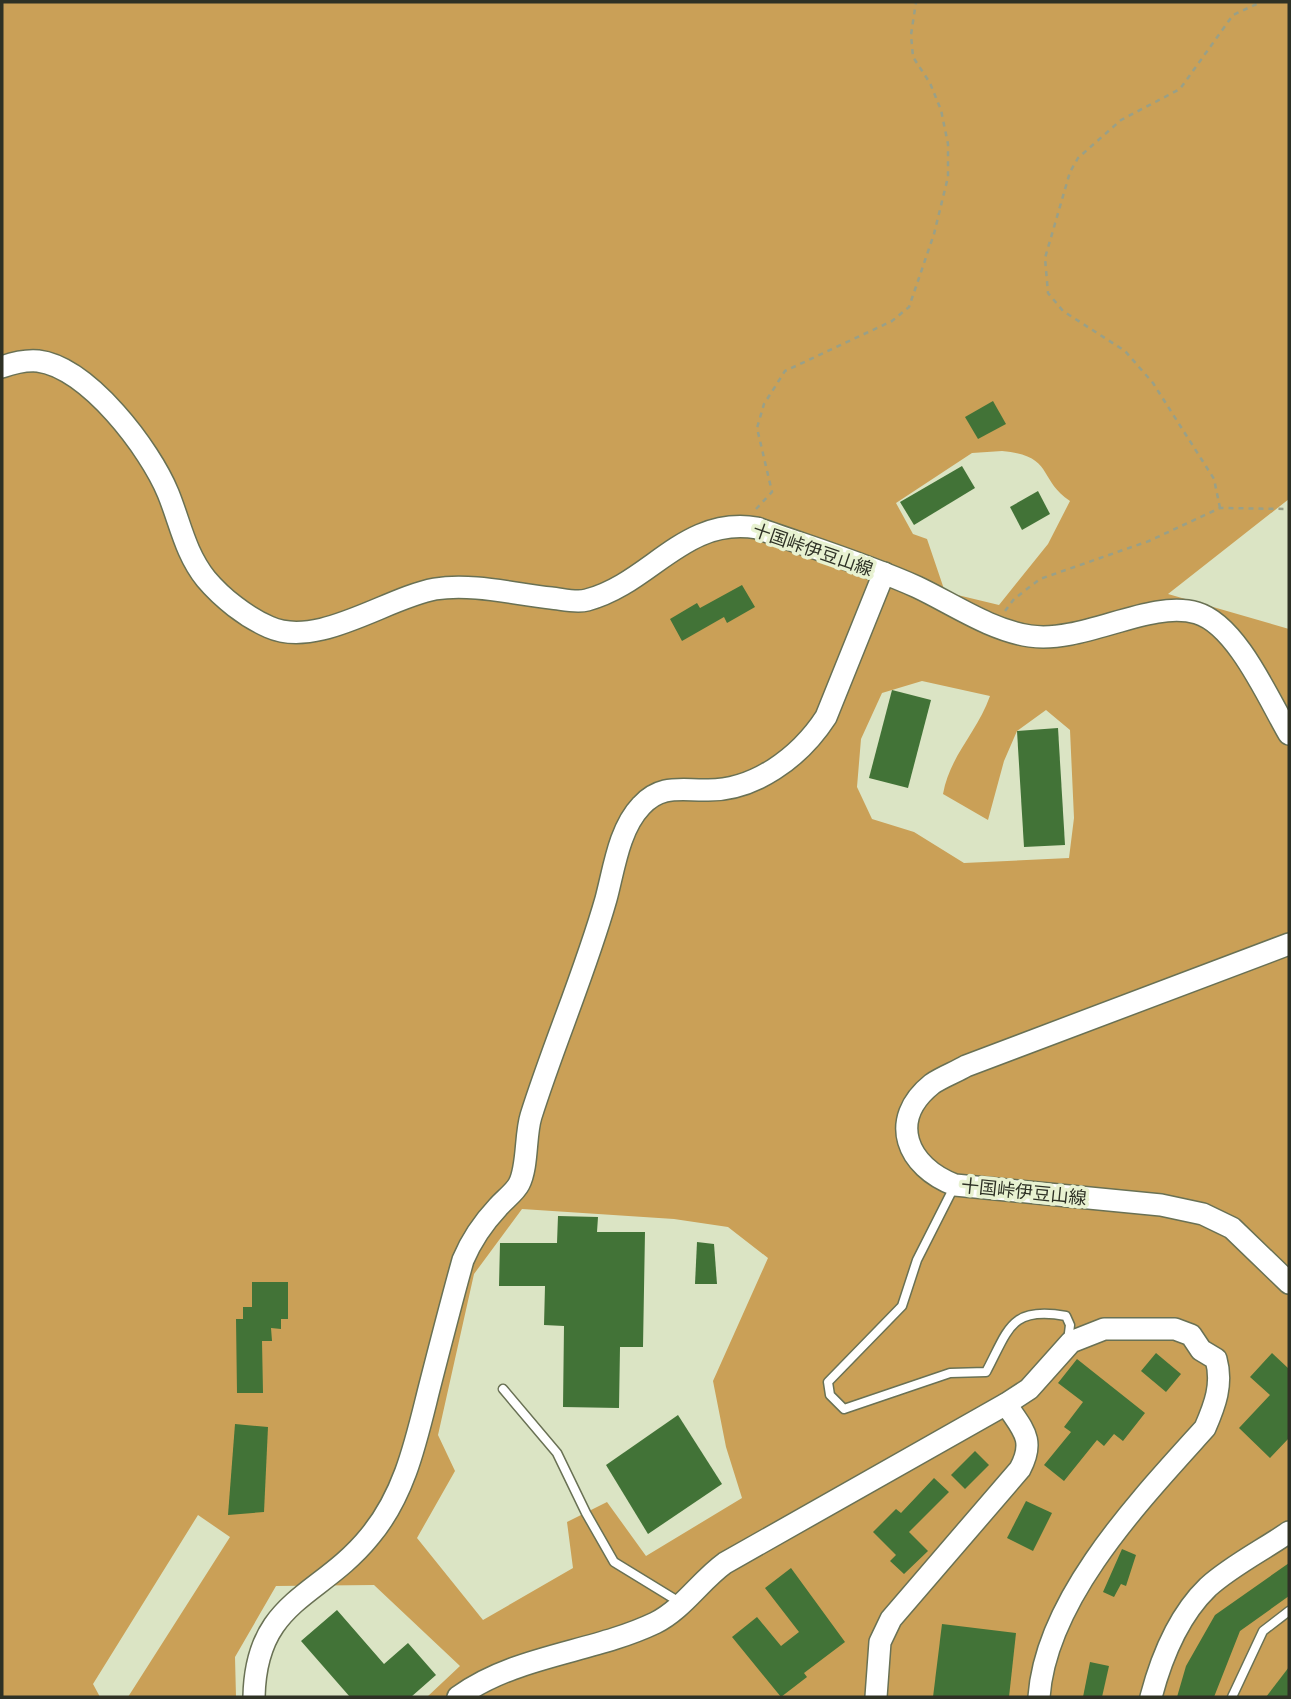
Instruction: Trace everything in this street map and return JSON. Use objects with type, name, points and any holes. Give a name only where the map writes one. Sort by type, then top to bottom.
[{"type":"street","name":"十国峠伊豆山線","points":[[2,368],[37,361],[65,372],[93,392],[147,453],[168,492],[182,539],[206,579],[245,615],[271,628],[298,633],[320,629],[432,590],[454,587],[583,602],[605,595],[632,579],[693,536],[724,526],[740,525],[757,528],[884,573],[994,625],[1030,636],[1068,635],[1165,611],[1197,613],[1214,622],[1233,639],[1289,734]]},
{"type":"street","points":[[254,1697],[260,1656],[272,1626],[289,1605],[349,1559],[390,1510],[415,1442],[469,1244],[520,1183],[529,1121],[593,943],[628,820],[643,803],[663,789],[686,787],[704,790],[743,785],[795,755],[813,738],[826,717],[884,573]]},
{"type":"street","name":"十国峠伊豆山線","points":[[1289,944],[967,1066],[933,1084],[918,1099],[908,1118],[909,1149],[920,1165],[937,1179],[955,1185],[1161,1205],[1203,1214],[1232,1228],[1289,1283]]},
{"type":"street","points":[[458,1697],[476,1684],[503,1672],[656,1622],[725,1563],[1029,1389],[1067,1346],[1104,1329],[1175,1329],[1191,1335],[1201,1350],[1216,1359],[1221,1379],[1205,1428],[1112,1533],[1073,1597],[1041,1676],[1039,1697]]},
{"type":"street","points":[[876,1697],[880,1642],[891,1619],[1020,1469],[1028,1454],[1028,1438],[1006,1404]]},
{"type":"street","points":[[1151,1697],[1159,1668],[1186,1616],[1209,1587],[1289,1532]]},
{"type":"lane","points":[[955,1185],[917,1260],[902,1306],[828,1382],[830,1395],[844,1409],[950,1373],[986,1372],[1007,1332],[1021,1316],[1042,1312],[1066,1316],[1070,1325],[1067,1346]]},
{"type":"lane","points":[[503,1389],[558,1453],[586,1513],[614,1562],[681,1603]]},
{"type":"lane","points":[[1232,1697],[1262,1631],[1289,1611]]},
{"type":"path","points":[[740,525],[772,492],[757,428],[764,404],[785,371],[892,321],[909,307],[920,280],[948,177],[948,144],[941,110],[930,83],[913,57],[911,35],[916,2]]},
{"type":"path","points":[[1220,508],[1214,479],[1153,383],[1125,351],[1063,311],[1048,293],[1045,258],[1070,172],[1078,158],[1121,120],[1180,89],[1233,15],[1261,2]]},
{"type":"path","points":[[994,625],[1014,599],[1040,579],[1149,541],[1220,508],[1289,509]]},
{"type":"shaded area","points":[[2,2],[1289,2],[1289,499],[1168,594],[1289,629],[1289,1697],[427,1697],[460,1666],[374,1585],[276,1586],[235,1657],[236,1697],[128,1697],[230,1537],[198,1515],[93,1684],[100,1697],[2,1697]],"holes":[[[1002,451],[1019,454],[1038,463],[1053,485],[1070,501],[1048,544],[999,605],[945,592],[927,539],[913,534],[896,503],[972,453]],[[922,681],[990,696],[951,767],[943,794],[988,820],[1004,761],[1017,731],[1046,710],[1070,730],[1074,818],[1069,858],[964,863],[914,832],[872,819],[857,787],[861,739],[882,693]],[[522,1209],[674,1219],[728,1227],[768,1258],[713,1381],[726,1447],[742,1498],[646,1556],[607,1502],[567,1522],[573,1568],[483,1620],[417,1538],[455,1471],[438,1435],[474,1274]]]},
{"type":"building","points":[[993,401],[1006,424],[978,439],[965,417]]},
{"type":"building","points":[[962,466],[975,488],[914,525],[900,502]]},
{"type":"building","points":[[1038,491],[1050,514],[1022,530],[1010,507]]},
{"type":"building","points":[[742,585],[755,607],[727,623],[724,617],[682,641],[670,619],[697,603],[700,608]]},
{"type":"building","points":[[892,690],[931,700],[908,788],[869,778]]},
{"type":"building","points":[[1058,728],[1065,845],[1024,847],[1017,731]]},
{"type":"building","points":[[558,1216],[598,1217],[597,1232],[645,1232],[643,1347],[620,1347],[619,1408],[563,1407],[564,1326],[544,1325],[545,1286],[499,1286],[500,1243],[557,1243]]},
{"type":"building","points":[[697,1242],[714,1244],[717,1284],[695,1284]]},
{"type":"building","points":[[252,1282],[288,1282],[288,1319],[281,1319],[281,1329],[271,1328],[272,1341],[262,1341],[263,1393],[237,1393],[236,1319],[243,1319],[243,1307],[252,1307]]},
{"type":"building","points":[[1156,1353],[1181,1374],[1166,1392],[1141,1371]]},
{"type":"building","points":[[1272,1353],[1289,1369],[1289,1438],[1270,1458],[1239,1428],[1270,1395],[1250,1377]]},
{"type":"building","points":[[1077,1359],[1145,1413],[1123,1441],[1114,1434],[1104,1446],[1097,1440],[1064,1481],[1044,1465],[1071,1432],[1064,1427],[1083,1402],[1058,1383]]},
{"type":"building","points":[[678,1415],[722,1484],[648,1534],[606,1465]]},
{"type":"building","points":[[235,1424],[268,1427],[264,1512],[228,1515]]},
{"type":"building","points":[[975,1451],[989,1465],[965,1489],[951,1475]]},
{"type":"building","points":[[934,1478],[949,1492],[909,1532],[928,1551],[904,1574],[890,1561],[896,1555],[873,1532],[896,1509],[901,1513]]},
{"type":"building","points":[[1026,1501],[1052,1513],[1033,1551],[1007,1538]]},
{"type":"building","points":[[1122,1549],[1136,1555],[1126,1586],[1121,1584],[1114,1597],[1103,1592]]},
{"type":"building","points":[[1289,1563],[1289,1596],[1240,1631],[1214,1697],[1177,1697],[1186,1666],[1215,1615]]},
{"type":"building","points":[[791,1568],[845,1642],[804,1673],[807,1677],[781,1697],[732,1637],[757,1617],[781,1646],[799,1632],[765,1588]]},
{"type":"building","points":[[337,1610],[384,1664],[408,1643],[436,1675],[411,1697],[350,1697],[301,1641]]},
{"type":"building","points":[[942,1624],[1016,1633],[1009,1697],[933,1697]]},
{"type":"building","points":[[1090,1662],[1109,1666],[1102,1697],[1083,1697]]},
{"type":"building","points":[[1289,1667],[1289,1697],[1266,1697]]}]
